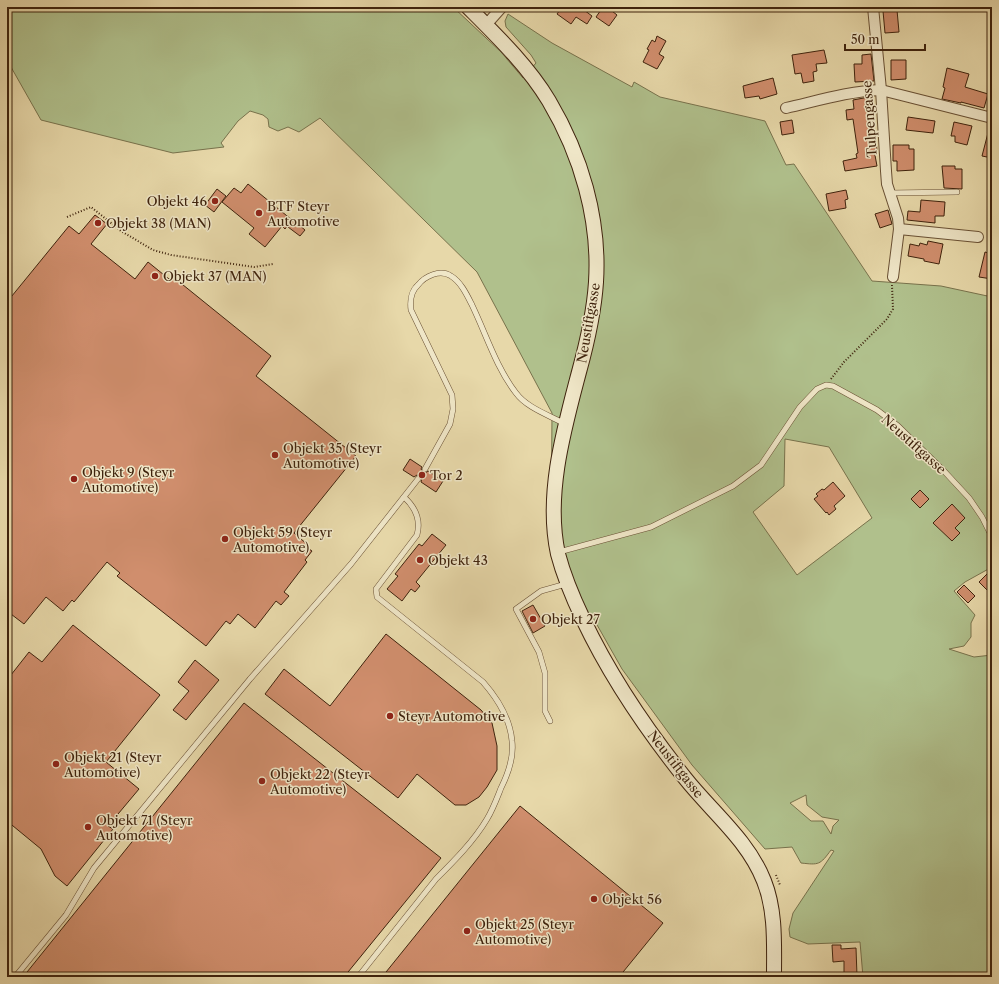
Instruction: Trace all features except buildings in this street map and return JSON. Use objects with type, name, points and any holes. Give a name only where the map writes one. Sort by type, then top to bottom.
[{"type":"street","name":"Neustiftgasse","points":[[468,7],[520,61],[548,100],[574,152],[585,184],[591,211],[596,256],[594,303],[588,342],[566,424],[558,465],[554,505],[558,553],[567,583],[605,661],[646,726],[686,780],[740,841],[756,863],[765,883],[772,912],[774,931],[774,977]]},
{"type":"street","points":[[486,25],[502,7]]},
{"type":"street","name":"Tulpengasse","points":[[873,7],[881,90],[886,171],[890,193],[898,218],[899,229],[893,277]]},
{"type":"street","points":[[786,108],[872,90],[881,90],[992,118]]},
{"type":"street","points":[[899,229],[978,237]]},
{"type":"lane","points":[[890,193],[957,192]]},
{"type":"lane","points":[[425,469],[450,424],[453,409],[452,395],[410,306],[412,294],[416,287],[434,274],[442,273],[449,275],[465,291],[500,366],[516,393],[524,402],[566,424]]},
{"type":"lane","points":[[558,553],[651,527],[733,486],[761,466],[800,407],[817,389],[826,385]]},
{"type":"lane","name":"Neustiftgasse","points":[[826,385],[833,386],[877,410],[898,426],[944,470],[969,498],[982,517],[992,537]]},
{"type":"lane","points":[[15,977],[66,916],[94,868],[250,679],[351,564],[418,479]]},
{"type":"lane","points":[[358,977],[436,879],[481,828],[487,819],[503,785],[511,759],[512,742],[509,728],[502,708],[493,694],[483,682],[377,597],[376,589],[413,540],[419,527],[418,519],[411,504],[404,497]]},
{"type":"lane","points":[[550,721],[545,711],[544,673],[539,652],[516,609],[541,592],[567,583]]},
{"type":"path","points":[[67,217],[91,207],[121,231],[153,250],[171,255],[254,267],[272,264]]},
{"type":"path","points":[[826,385],[844,362],[887,319],[893,309],[893,277]]},
{"type":"green space","points":[[7,7],[453,7],[501,52],[523,78],[536,63],[531,55],[506,27],[505,21],[508,14],[552,43],[632,87],[634,82],[660,97],[765,121],[786,165],[794,164],[872,281],[941,286],[992,297],[992,567],[965,582],[954,591],[975,615],[971,623],[971,637],[964,646],[949,649],[974,657],[992,655],[992,977],[863,977],[860,942],[808,944],[790,937],[789,929],[793,913],[834,851],[831,850],[819,863],[812,864],[801,863],[792,847],[765,849],[692,765],[622,669],[592,616],[584,630],[551,551],[552,413],[477,272],[320,118],[299,132],[288,127],[278,131],[269,127],[268,119],[263,115],[250,111],[238,121],[221,143],[224,147],[173,153],[41,120],[7,60]],"holes":[[[785,439],[829,447],[872,518],[797,575],[753,512],[784,486]],[[806,795],[807,805],[822,817],[839,820],[833,826],[831,834],[823,821],[811,821],[790,803]]]},
{"type":"place","name":"Objekt 46","points":[[215,201]]},
{"type":"place","name":"BTF Steyr Automotive","points":[[259,213]]},
{"type":"place","name":"Objekt 38 (MAN)","points":[[98,223]]},
{"type":"place","name":"Objekt 37 (MAN)","points":[[155,276]]},
{"type":"place","name":"Objekt 35 (Steyr Automotive)","points":[[275,455]]},
{"type":"place","name":"Tor 2","points":[[422,475]]},
{"type":"place","name":"Objekt 9 (Steyr Automotive)","points":[[74,479]]},
{"type":"place","name":"Objekt 59 (Steyr Automotive)","points":[[225,539]]},
{"type":"place","name":"Objekt 43","points":[[420,560]]},
{"type":"place","name":"Objekt 27","points":[[533,619]]},
{"type":"place","name":"Steyr Automotive","points":[[390,716]]},
{"type":"place","name":"Objekt 21 (Steyr Automotive)","points":[[56,764]]},
{"type":"place","name":"Objekt 22 (Steyr Automotive)","points":[[262,781]]},
{"type":"place","name":"Objekt 71 (Steyr Automotive)","points":[[88,827]]},
{"type":"place","name":"Objekt 56","points":[[594,899]]},
{"type":"place","name":"Objekt 25 (Steyr Automotive)","points":[[467,931]]}]
